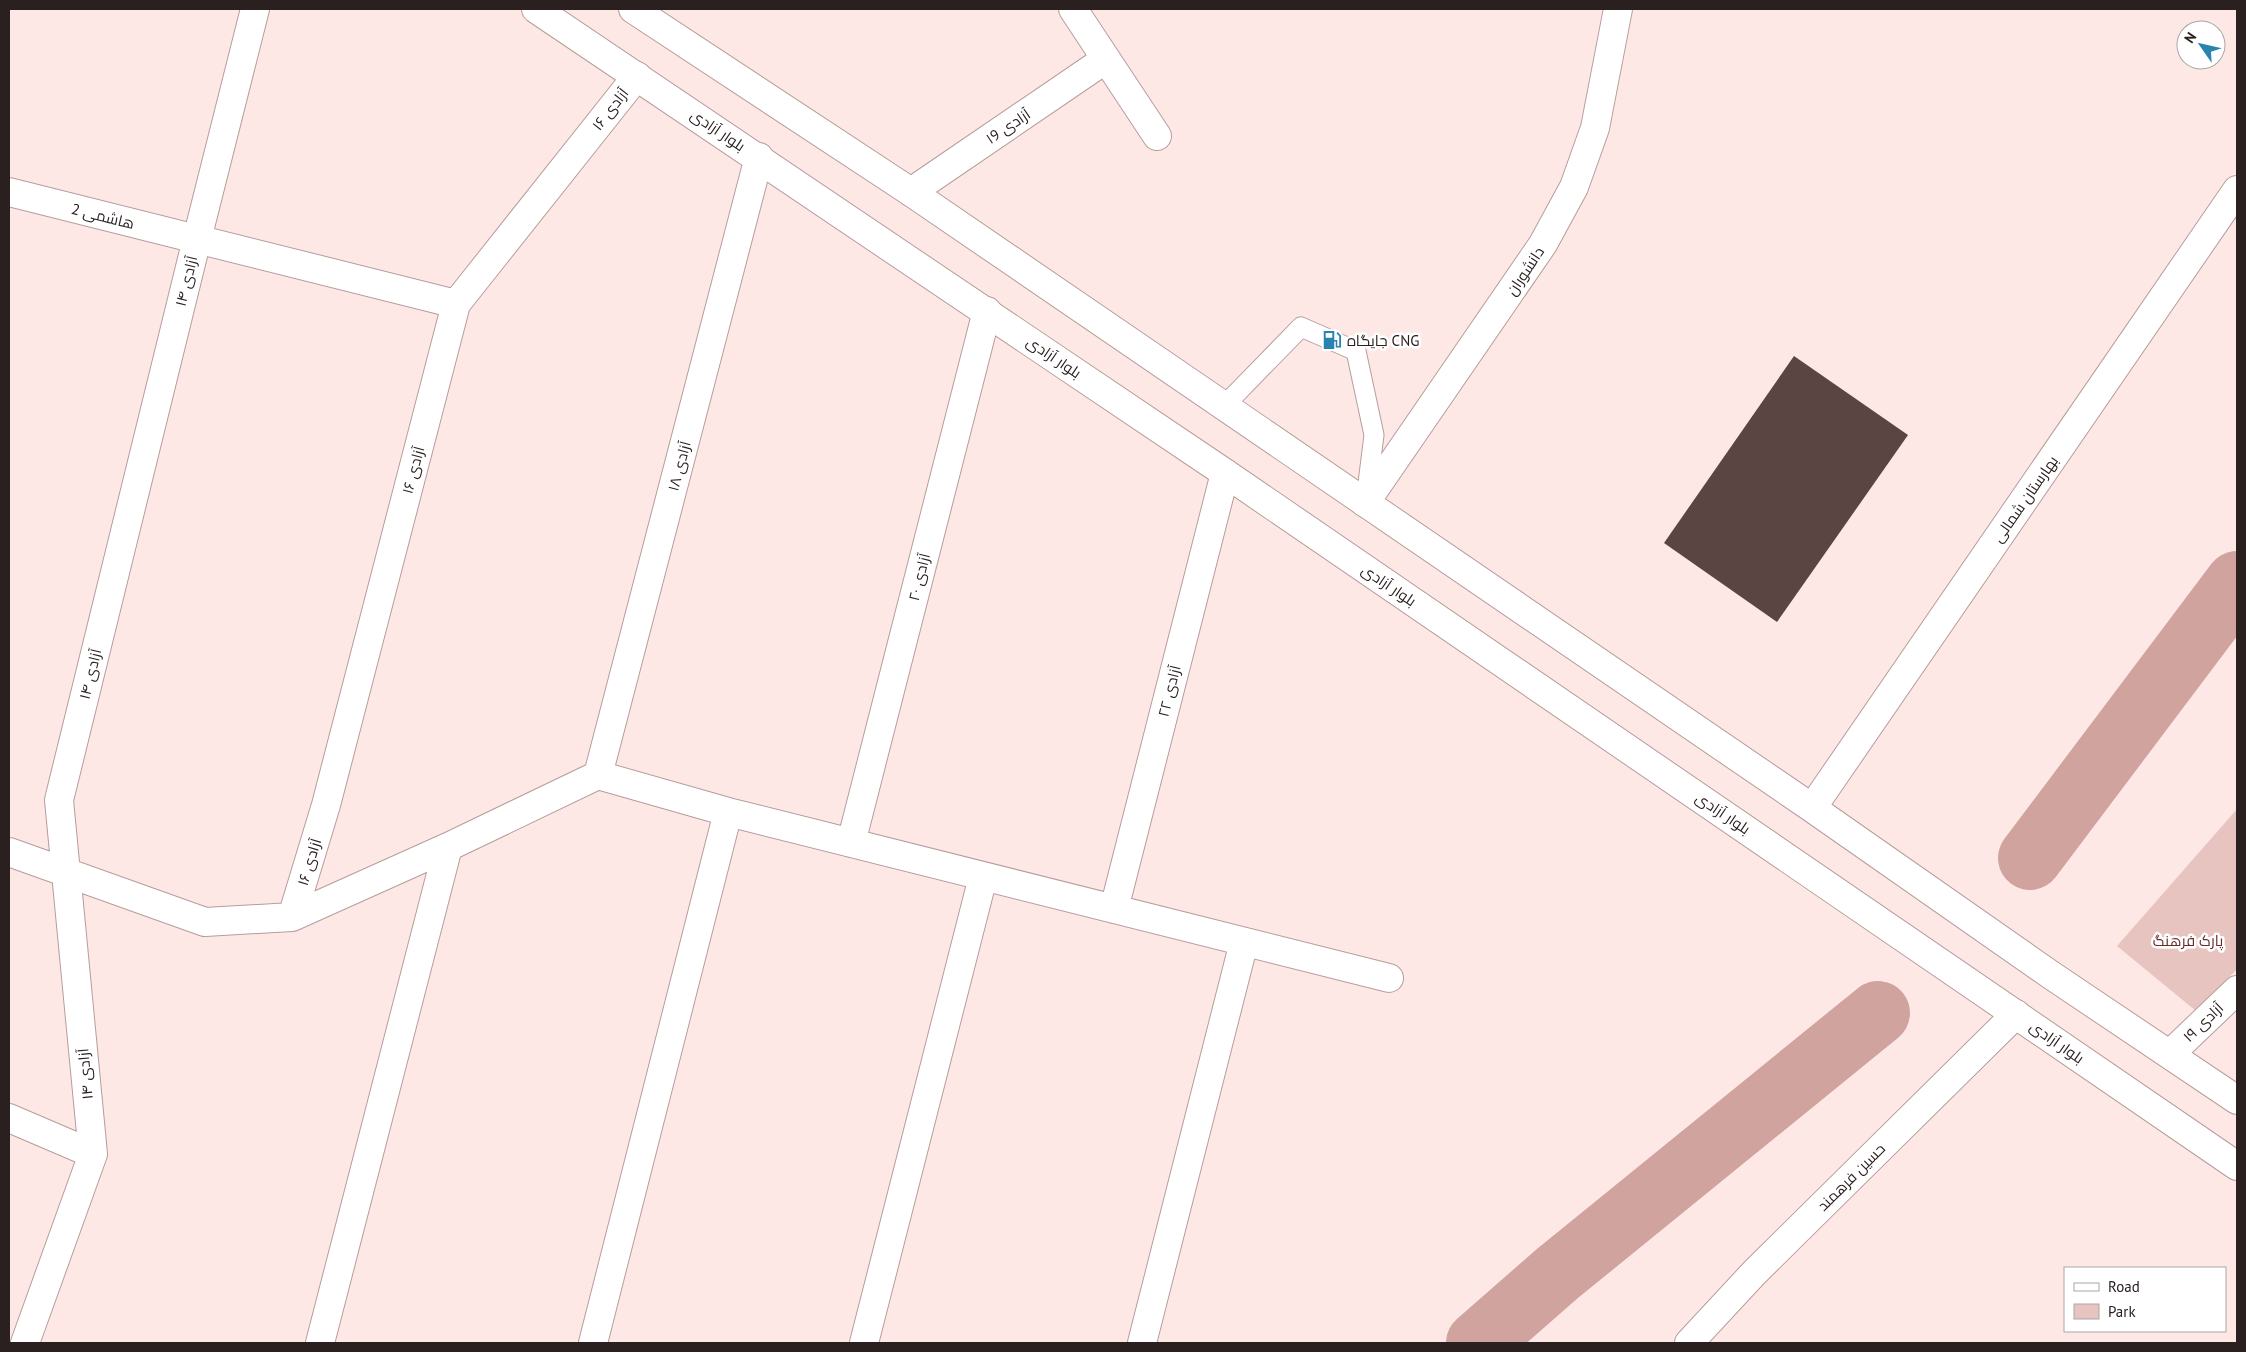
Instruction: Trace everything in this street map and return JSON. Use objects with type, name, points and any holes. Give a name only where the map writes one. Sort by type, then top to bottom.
[{"type":"street","name":"آزادی ۱۴","points":[[25,1343],[93,1154],[59,800],[196,239],[255,9]]},
{"type":"street","name":"بلوار آزادی","points":[[536,9],[987,311],[2237,1166]]},
{"type":"street","points":[[634,9],[911,192],[1812,808],[2051,975],[2237,1100]]},
{"type":"street","points":[[1073,9],[1157,136]]},
{"type":"street","name":"دانشوران","points":[[1365,503],[1543,244],[1574,187],[1595,128],[1618,9]]},
{"type":"street","name":"آزادی ۱9","points":[[911,192],[1106,59]]},
{"type":"street","name":"آزادی ۱۶","points":[[292,917],[326,805],[456,304],[636,76]]},
{"type":"street","name":"آزادی ۱۸","points":[[598,775],[759,157]]},
{"type":"street","name":"بهارستان شمالی","points":[[1812,808],[2237,190]]},
{"type":"street","name":"هاشمی 2","points":[[9,192],[456,304]]},
{"type":"street","name":"آزادی ۲۰","points":[[851,843],[987,311]]},
{"type":"street","name":"آزادی ۲۲","points":[[1114,909],[1225,473]]},
{"type":"street","points":[[9,852],[204,922],[292,917],[448,847],[598,775],[728,812],[1389,978]]},
{"type":"street","points":[[593,1343],[728,812]]},
{"type":"street","points":[[320,1343],[448,847]]},
{"type":"street","points":[[864,1343],[983,877]]},
{"type":"street","points":[[1142,1343],[1244,942]]},
{"type":"street","name":"آزادی ۱۹","points":[[2170,1054],[2237,990]]},
{"type":"street","name":"حسین فرهمند","points":[[1689,1343],[1754,1273],[2016,1014]]},
{"type":"street","points":[[9,1118],[93,1154]]},
{"type":"lane","points":[[1224,406],[1301,327],[1356,351],[1374,435],[1365,503]]},
{"type":"green space","name":"پارک فرهنگ","points":[[2237,809],[2237,969],[2196,1011],[2117,946]]},
{"type":"building","points":[[1794,356],[1908,435],[1777,622],[1664,543]]},
{"type":"waterway","points":[[2030,858],[2237,583]]},
{"type":"waterway","points":[[1478,1343],[1558,1273],[1878,1013]]},
{"type":"place","name":"جایگاه CNG","points":[[1332,340]]}]
